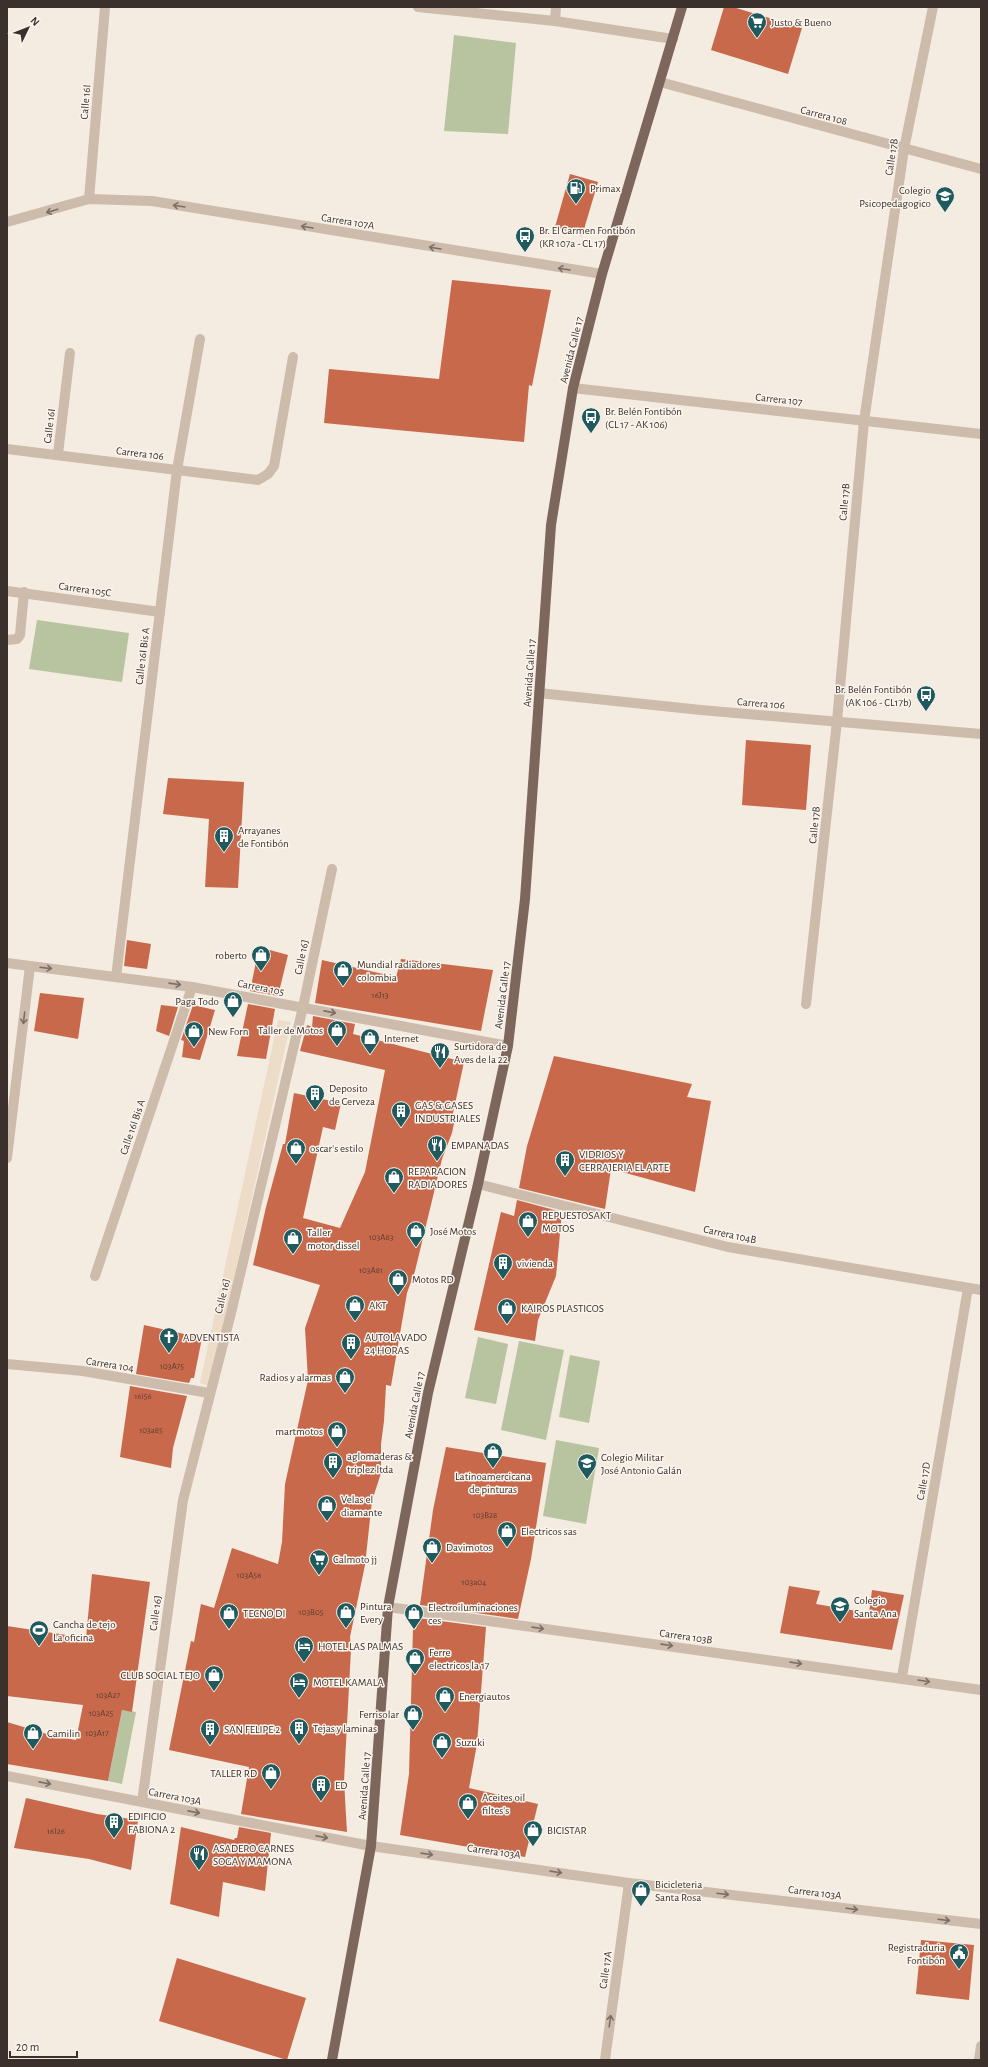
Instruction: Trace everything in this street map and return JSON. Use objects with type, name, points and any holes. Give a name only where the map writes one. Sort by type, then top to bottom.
[{"type":"main road","name":"Avenida Calle 17","points":[[332,2060],[371,1846],[388,1607],[428,1393],[478,1184],[508,1046],[525,899],[551,526],[573,388],[602,274],[682,7]]},
{"type":"street","name":"Calle 16I","points":[[89,199],[104,7]]},
{"type":"street","points":[[418,7],[555,21],[673,39]]},
{"type":"street","points":[[555,21],[556,7]]},
{"type":"street","name":"Calle 17B","points":[[806,1004],[837,721],[864,420],[904,149],[933,7]]},
{"type":"street","name":"Carrera 108","points":[[660,82],[981,170]]},
{"type":"street","name":"Carrera 107A","points":[[7,222],[89,199],[152,201],[602,274]]},
{"type":"street","name":"Calle 16I Bis A","points":[[116,977],[177,470],[200,339]]},
{"type":"street","name":"Calle 16I","points":[[58,454],[70,353]]},
{"type":"street","name":"Carrera 106","points":[[7,449],[58,454],[258,480],[268,474],[274,466],[293,357]]},
{"type":"street","name":"Carrera 107","points":[[573,388],[981,434]]},
{"type":"street","name":"Carrera 105C","points":[[7,591],[24,592],[160,612]]},
{"type":"street","points":[[12,639],[20,635],[24,592]]},
{"type":"street","name":"Carrera 106","points":[[539,693],[981,734]]},
{"type":"street","name":"Calle 16J","points":[[142,1802],[183,1500],[209,1392],[231,1313],[303,1007],[332,869]]},
{"type":"street","name":"Carrera 105","points":[[7,963],[192,987],[508,1046]]},
{"type":"street","points":[[7,1158],[30,966]]},
{"type":"street","name":"Calle 16I Bis A","points":[[95,1276],[192,987]]},
{"type":"street","name":"Carrera 104B","points":[[478,1184],[728,1247],[981,1290]]},
{"type":"street","name":"Calle 17D","points":[[902,1677],[968,1288]]},
{"type":"street","name":"Carrera 104","points":[[7,1364],[83,1371],[209,1392]]},
{"type":"street","name":"Carrera 103B","points":[[388,1607],[902,1677],[981,1690]]},
{"type":"street","name":"Carrera 103A","points":[[7,1776],[371,1846],[629,1883],[981,1924]]},
{"type":"street","name":"Calle 17A","points":[[605,2060],[629,1883]]},
{"type":"street","points":[[979,2060],[981,2046]]},
{"type":"green space","points":[[454,35],[516,43],[508,134],[444,131]]},
{"type":"green space","points":[[37,620],[129,633],[122,682],[29,669]]},
{"type":"green space","points":[[478,1337],[508,1344],[496,1404],[465,1398]]},
{"type":"green space","points":[[519,1341],[564,1350],[546,1440],[501,1430]]},
{"type":"green space","points":[[570,1355],[600,1361],[589,1423],[559,1417]]},
{"type":"green space","points":[[556,1440],[599,1448],[586,1524],[543,1516]]},
{"type":"green space","points":[[122,1710],[136,1712],[122,1784],[108,1781]]},
{"type":"shaded area","points":[[278,1020],[291,1022],[210,1386],[200,1383]]},
{"type":"building","name":"Justo & Bueno","points":[[724,7],[733,7],[802,28],[788,74],[711,50]]},
{"type":"building","name":"Primax","points":[[570,174],[598,182],[582,236],[555,227]]},
{"type":"building","points":[[452,280],[551,290],[532,386],[529,385],[524,442],[324,423],[329,369],[439,379]]},
{"type":"building","points":[[746,740],[811,745],[806,810],[742,805]]},
{"type":"building","name":"Arrayanes de Fontibón","points":[[168,778],[244,782],[238,888],[205,887],[209,819],[163,814]]},
{"type":"building","points":[[127,940],[151,944],[147,969],[124,966]]},
{"type":"building","name":"roberto","points":[[259,947],[288,955],[278,996],[250,991]]},
{"type":"building","points":[[401,959],[493,970],[481,1031],[315,1003],[322,960],[396,977]]},
{"type":"building","points":[[40,993],[84,998],[78,1039],[34,1031]]},
{"type":"building","points":[[248,1004],[275,1009],[266,1059],[237,1056]]},
{"type":"building","points":[[161,1005],[178,1007],[169,1036],[156,1031]]},
{"type":"building","points":[[193,1005],[215,1010],[200,1060],[182,1057],[184,1041],[181,1040]]},
{"type":"building","points":[[313,1016],[355,1024],[353,1034],[464,1062],[452,1118],[455,1118],[452,1133],[442,1159],[415,1271],[407,1293],[391,1386],[386,1385],[381,1444],[381,1473],[372,1501],[365,1565],[350,1637],[351,1649],[344,1781],[347,1832],[241,1814],[249,1767],[169,1750],[191,1641],[194,1642],[201,1604],[214,1608],[232,1548],[278,1564],[282,1542],[285,1484],[308,1380],[305,1328],[320,1285],[253,1265],[266,1207],[283,1144],[285,1144],[294,1093],[341,1103],[335,1130],[323,1127],[303,1218],[340,1228],[365,1172],[385,1070],[300,1051],[307,1025],[312,1027]]},
{"type":"building","points":[[554,1056],[692,1084],[687,1097],[711,1101],[695,1192],[611,1169],[605,1209],[519,1188],[527,1146]]},
{"type":"building","points":[[517,1200],[562,1212],[556,1276],[538,1320],[535,1341],[474,1330],[501,1212],[514,1216]]},
{"type":"building","name":"ADVENTISTA","points":[[144,1325],[202,1338],[194,1378],[191,1378],[189,1383],[136,1374]]},
{"type":"building","points":[[130,1386],[187,1396],[173,1448],[171,1468],[120,1457]]},
{"type":"building","points":[[446,1447],[546,1463],[531,1559],[518,1619],[420,1605],[433,1510]]},
{"type":"building","points":[[92,1574],[150,1582],[132,1712],[122,1710],[108,1781],[7,1764],[7,1722],[50,1735],[76,1740],[83,1705],[7,1696],[7,1626],[86,1638]]},
{"type":"building","name":"Colegio Santa Ana","points":[[789,1586],[820,1591],[816,1604],[869,1613],[872,1590],[904,1595],[892,1650],[780,1633]]},
{"type":"building","points":[[418,1618],[486,1627],[477,1744],[469,1788],[538,1804],[525,1857],[400,1835],[409,1774],[413,1629],[416,1629]]},
{"type":"building","points":[[26,1798],[97,1814],[138,1820],[131,1870],[89,1859],[14,1848]]},
{"type":"building","name":"ASADERO CARNES SOGA Y MAMONA","points":[[181,1827],[234,1840],[237,1838],[239,1827],[271,1833],[265,1891],[223,1882],[219,1917],[170,1904]]},
{"type":"building","points":[[921,1940],[974,1945],[969,2000],[916,1994]]},
{"type":"building","points":[[177,1958],[306,1998],[287,2060],[159,2021]]},
{"type":"place","name":"Justo & Bueno","points":[[757,39]]},
{"type":"place","name":"Primax","points":[[576,205]]},
{"type":"place","name":"Colegio Psicopedagogico","points":[[945,213]]},
{"type":"place","name":"Br. El Carmen Fontibón (KR 107a - CL 17)","points":[[525,253]]},
{"type":"place","name":"Br. Belén Fontibón (CL 17 - AK 106)","points":[[591,434]]},
{"type":"place","name":"Br. Belén Fontibón (AK 106 - CL17b)","points":[[926,712]]},
{"type":"place","name":"Arrayanes de Fontibón","points":[[224,853]]},
{"type":"place","name":"roberto","points":[[261,972]]},
{"type":"place","name":"Mundial radiadores colombia","points":[[343,987]]},
{"type":"place","name":"Paga Todo","points":[[233,1018]]},
{"type":"place","name":"Taller de Motos","points":[[337,1047]]},
{"type":"place","name":"New Forn","points":[[194,1048]]},
{"type":"place","name":"Internet","points":[[370,1055]]},
{"type":"place","name":"Surtidora de Aves de la 22","points":[[440,1069]]},
{"type":"place","name":"Deposito de Cerveza","points":[[315,1111]]},
{"type":"place","name":"GAS & GASES INDUSTRIALES","points":[[401,1128]]},
{"type":"place","name":"EMPANADAS","points":[[437,1162]]},
{"type":"place","name":"oscar's estilo","points":[[296,1165]]},
{"type":"place","name":"VIDRIOS Y CERRAJERIA EL ARTE","points":[[565,1177]]},
{"type":"place","name":"REPARACION RADIADORES","points":[[394,1194]]},
{"type":"place","name":"REPUESTOSAKT MOTOS","points":[[528,1238]]},
{"type":"place","name":"José Motos","points":[[416,1248]]},
{"type":"place","name":"Taller motor dissel","points":[[293,1255]]},
{"type":"place","name":"vivienda","points":[[503,1280]]},
{"type":"place","name":"Motos RD","points":[[398,1296]]},
{"type":"place","name":"AKT","points":[[355,1322]]},
{"type":"place","name":"KAIROS PLASTICOS","points":[[507,1325]]},
{"type":"place","name":"ADVENTISTA","points":[[169,1354]]},
{"type":"place","name":"AUTOLAVADO 24 HORAS","points":[[351,1360]]},
{"type":"place","name":"Radios y alarmas","points":[[345,1394]]},
{"type":"place","name":"martmotos","points":[[337,1448]]},
{"type":"place","name":"Latinoamercicana de pinturas","points":[[493,1469]]},
{"type":"place","name":"aglomaderas & triplez ltda","points":[[333,1479]]},
{"type":"place","name":"Colegio Militar José Antonio Galán","points":[[587,1480]]},
{"type":"place","name":"Velas el diamante","points":[[327,1522]]},
{"type":"place","name":"Electricos sas","points":[[507,1548]]},
{"type":"place","name":"Davimotos","points":[[432,1564]]},
{"type":"place","name":"Calmoto jj","points":[[319,1576]]},
{"type":"place","name":"Colegio Santa Ana","points":[[840,1623]]},
{"type":"place","name":"Pintura Every","points":[[346,1629]]},
{"type":"place","name":"TECNO DI","points":[[229,1630]]},
{"type":"place","name":"Electroiluminaciones ces","points":[[414,1630]]},
{"type":"place","name":"Cancha de tejo La oficina","points":[[39,1647]]},
{"type":"place","name":"HOTEL LAS PALMAS","points":[[304,1663]]},
{"type":"place","name":"Ferre electricos la 17","points":[[415,1675]]},
{"type":"place","name":"CLUB SOCIAL TEJO","points":[[214,1692]]},
{"type":"place","name":"MOTEL KAMALA","points":[[299,1699]]},
{"type":"place","name":"Energiautos","points":[[445,1713]]},
{"type":"place","name":"Ferrisolar","points":[[413,1731]]},
{"type":"place","name":"Tejas y laminas","points":[[299,1745]]},
{"type":"place","name":"SAN FELIPE 2","points":[[210,1746]]},
{"type":"place","name":"Camilin","points":[[33,1750]]},
{"type":"place","name":"Suzuki","points":[[442,1759]]},
{"type":"place","name":"TALLER RD","points":[[271,1790]]},
{"type":"place","name":"ED","points":[[321,1802]]},
{"type":"place","name":"Aceites oil filtes's","points":[[468,1820]]},
{"type":"place","name":"EDIFICIO FABIONA 2","points":[[114,1839]]},
{"type":"place","name":"BICISTAR","points":[[533,1847]]},
{"type":"place","name":"ASADERO CARNES SOGA Y MAMONA","points":[[199,1871]]},
{"type":"place","name":"Bicicleteria Santa Rosa","points":[[641,1907]]},
{"type":"place","name":"Registraduria Fontibón","points":[[959,1970]]}]
